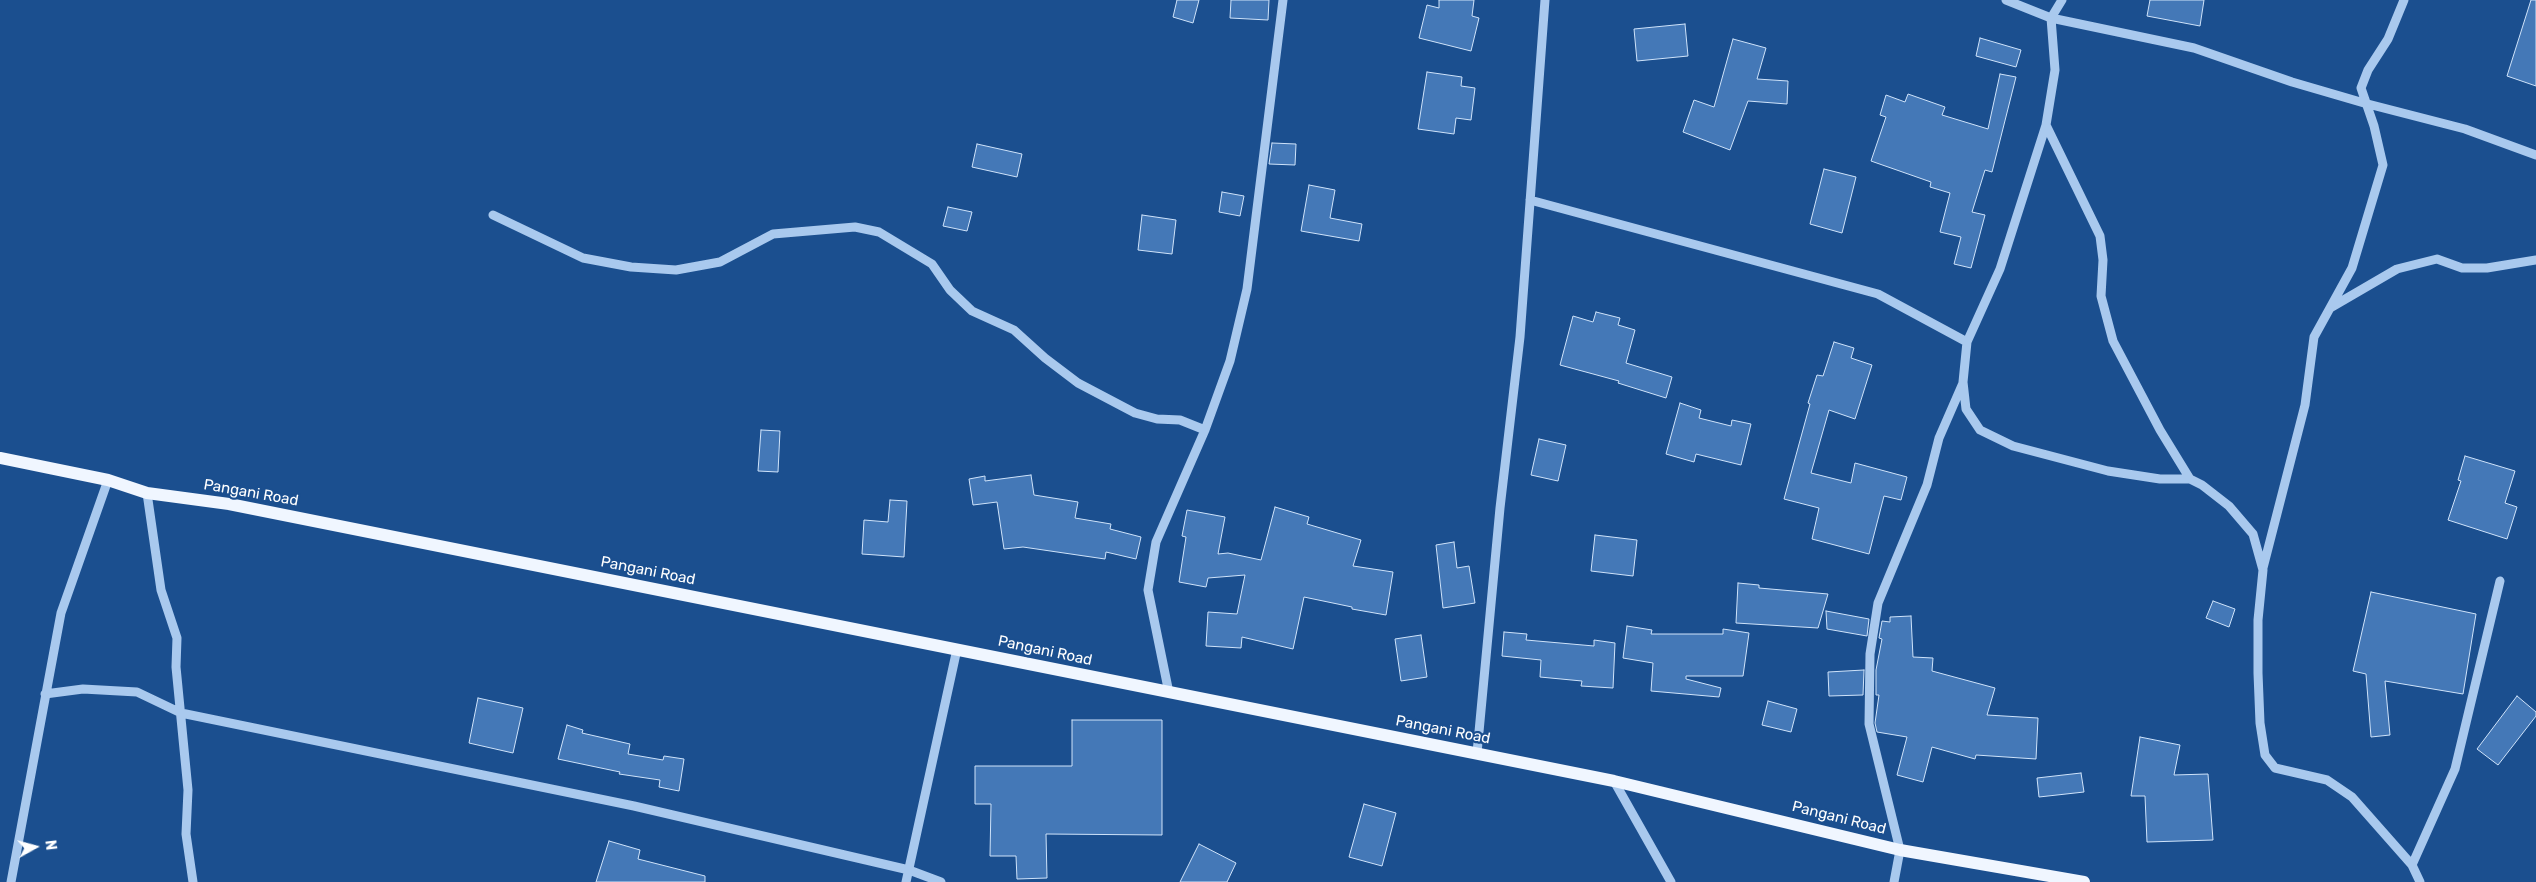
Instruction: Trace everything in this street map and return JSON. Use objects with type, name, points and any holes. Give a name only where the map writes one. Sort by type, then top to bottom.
[{"type":"main road","name":"Pangani Road","points":[[0,458],[108,480],[146,493],[229,504],[1477,753],[1614,781],[1900,850],[2084,882]]},
{"type":"street","points":[[1169,693],[1148,590],[1156,542],[1205,430],[1230,361],[1247,289],[1283,0]]},
{"type":"street","points":[[1477,753],[1500,508],[1520,337],[1545,0]]},
{"type":"street","points":[[2006,0],[2016,2],[2051,18],[2194,48],[2292,82],[2364,103],[2465,128],[2536,155]]},
{"type":"street","points":[[2062,0],[2051,18],[2055,70],[2046,125],[2000,269],[1967,342],[1963,382],[1966,409],[1980,430],[2013,446],[2108,471],[2160,478],[2190,479],[2202,485],[2229,506],[2253,534],[2263,570]]},
{"type":"street","points":[[2404,0],[2388,39],[2368,70],[2361,88],[2364,103],[2374,126],[2383,165],[2352,268],[2314,337],[2305,405],[2263,570],[2258,620],[2258,673],[2260,723],[2265,755],[2276,768],[2327,780],[2352,796],[2412,864],[2420,882]]},
{"type":"street","points":[[2046,125],[2100,236],[2103,260],[2100,296],[2113,341],[2160,430],[2190,479]]},
{"type":"street","points":[[1530,200],[1878,294],[1967,342]]},
{"type":"street","points":[[493,215],[583,258],[631,267],[676,270],[720,262],[773,234],[855,228],[879,232],[932,264],[950,290],[972,311],[1014,330],[1045,358],[1078,383],[1135,413],[1157,419],[1180,420],[1205,430]]},
{"type":"street","points":[[2330,308],[2397,269],[2437,259],[2462,268],[2487,268],[2536,260]]},
{"type":"street","points":[[1894,882],[1900,850],[1869,724],[1870,654],[1878,603],[1927,485],[1939,438],[1963,382]]},
{"type":"street","points":[[12,882],[60,613],[108,480]]},
{"type":"street","points":[[146,493],[161,590],[177,638],[176,667],[188,790],[186,834],[193,882]]},
{"type":"street","points":[[2412,864],[2455,769],[2500,581]]},
{"type":"street","points":[[906,882],[956,649]]},
{"type":"street","points":[[45,694],[83,689],[137,692],[180,713],[634,806],[909,870],[941,882]]},
{"type":"street","points":[[1614,781],[1672,882]]},
{"type":"building","points":[[1177,0],[1199,0],[1193,23],[1173,17]]},
{"type":"building","points":[[1231,0],[1269,0],[1268,20],[1230,18]]},
{"type":"building","points":[[1439,0],[1474,0],[1472,16],[1479,18],[1471,51],[1419,38],[1427,5],[1439,8]]},
{"type":"building","points":[[2150,0],[2204,0],[2200,26],[2147,16]]},
{"type":"building","points":[[2531,0],[2536,0],[2536,86],[2507,76]]},
{"type":"building","points":[[1685,24],[1688,56],[1637,61],[1634,29]]},
{"type":"building","points":[[1980,38],[2021,50],[2016,67],[1976,56]]},
{"type":"building","points":[[1733,39],[1766,48],[1757,79],[1788,81],[1787,104],[1748,101],[1730,150],[1683,132],[1694,100],[1714,107]]},
{"type":"building","points":[[1427,72],[1462,77],[1461,86],[1475,88],[1471,120],[1456,118],[1454,134],[1418,129]]},
{"type":"building","points":[[2000,74],[2016,77],[1992,172],[1985,170],[1972,212],[1985,215],[1971,268],[1954,264],[1961,237],[1940,232],[1950,193],[1930,187],[1931,182],[1871,161],[1886,117],[1880,115],[1886,95],[1905,102],[1908,94],[1945,107],[1942,115],[1988,129]]},
{"type":"building","points":[[1272,143],[1296,144],[1295,165],[1269,164]]},
{"type":"building","points":[[977,144],[1022,154],[1017,177],[972,167]]},
{"type":"building","points":[[1824,169],[1856,177],[1842,233],[1810,224]]},
{"type":"building","points":[[1309,185],[1335,190],[1330,218],[1362,224],[1359,241],[1301,231]]},
{"type":"building","points":[[1222,192],[1244,196],[1240,216],[1219,212]]},
{"type":"building","points":[[948,207],[972,212],[967,231],[943,226]]},
{"type":"building","points":[[1142,215],[1176,220],[1172,254],[1138,250]]},
{"type":"building","points":[[1596,312],[1620,318],[1618,325],[1635,330],[1626,363],[1672,377],[1666,398],[1618,383],[1619,381],[1560,365],[1573,316],[1593,322]]},
{"type":"building","points":[[1834,342],[1854,348],[1851,358],[1872,365],[1855,419],[1829,410],[1811,473],[1851,483],[1855,463],[1907,477],[1901,500],[1884,496],[1869,554],[1812,539],[1819,508],[1784,499],[1810,404],[1808,403],[1817,375],[1823,376]]},
{"type":"building","points":[[1680,403],[1701,410],[1699,418],[1731,426],[1732,420],[1751,424],[1741,465],[1696,454],[1694,462],[1666,454]]},
{"type":"building","points":[[761,430],[780,431],[778,472],[758,471]]},
{"type":"building","points":[[1539,439],[1566,445],[1558,481],[1531,475]]},
{"type":"building","points":[[2465,456],[2515,471],[2505,503],[2517,507],[2507,539],[2448,520],[2461,481],[2458,480]]},
{"type":"building","points":[[1031,475],[1034,495],[1078,502],[1075,518],[1111,524],[1110,529],[1141,537],[1136,559],[1106,552],[1105,559],[1023,547],[1004,549],[997,502],[973,505],[969,479],[985,476],[985,481]]},
{"type":"building","points":[[890,500],[907,501],[904,557],[862,554],[864,520],[888,522]]},
{"type":"building","points":[[1275,507],[1309,517],[1307,524],[1361,540],[1353,566],[1393,572],[1386,615],[1304,597],[1293,649],[1242,637],[1241,648],[1206,646],[1208,612],[1237,614],[1245,575],[1208,578],[1206,587],[1179,582],[1186,537],[1182,536],[1187,510],[1225,517],[1218,554],[1228,553],[1261,560]]},
{"type":"building","points":[[1595,535],[1637,540],[1633,576],[1591,571]]},
{"type":"building","points":[[1454,542],[1457,568],[1469,566],[1475,603],[1443,608],[1436,545]]},
{"type":"building","points":[[1738,583],[1759,585],[1759,588],[1828,594],[1818,628],[1736,623]]},
{"type":"building","points":[[2371,592],[2476,614],[2463,694],[2385,681],[2390,735],[2371,737],[2366,674],[2353,671]]},
{"type":"building","points":[[2213,601],[2235,609],[2229,627],[2206,618]]},
{"type":"building","points":[[1826,611],[1869,619],[1867,636],[1827,629]]},
{"type":"building","points":[[1911,616],[1913,657],[1933,658],[1932,671],[1995,688],[1987,715],[2038,718],[2036,759],[1976,755],[1975,759],[1932,747],[1923,782],[1897,775],[1907,737],[1877,732],[1875,723],[1879,695],[1876,695],[1876,670],[1882,639],[1879,638],[1882,621],[1890,622],[1890,617]]},
{"type":"building","points":[[1627,626],[1652,630],[1651,634],[1723,634],[1723,629],[1749,633],[1743,676],[1686,676],[1686,679],[1721,688],[1719,697],[1651,691],[1653,663],[1623,658]]},
{"type":"building","points":[[1504,632],[1527,634],[1526,640],[1594,646],[1594,640],[1615,643],[1613,688],[1581,686],[1582,681],[1540,677],[1541,660],[1502,656]]},
{"type":"building","points":[[1421,635],[1427,677],[1401,681],[1395,639]]},
{"type":"building","points":[[1864,670],[1863,695],[1829,696],[1828,672]]},
{"type":"building","points":[[2517,696],[2536,712],[2536,716],[2498,765],[2477,749]]},
{"type":"building","points":[[478,698],[523,708],[513,753],[469,743]]},
{"type":"building","points":[[1768,701],[1797,709],[1791,732],[1762,725]]},
{"type":"building","points":[[1072,720],[1162,720],[1162,835],[1046,834],[1047,878],[1017,879],[1016,856],[990,856],[991,804],[975,804],[975,766],[1072,766]]},
{"type":"building","points":[[567,725],[583,730],[582,733],[630,744],[628,754],[663,760],[664,756],[684,759],[679,791],[659,787],[660,780],[619,774],[620,772],[558,759]]},
{"type":"building","points":[[2140,737],[2180,745],[2174,775],[2208,774],[2213,840],[2147,842],[2145,796],[2131,796]]},
{"type":"building","points":[[2081,773],[2084,792],[2039,797],[2037,778]]},
{"type":"building","points":[[1364,804],[1396,813],[1382,866],[1349,857]]},
{"type":"building","points":[[609,841],[640,850],[638,859],[705,876],[705,882],[596,882]]},
{"type":"building","points":[[1199,844],[1236,863],[1227,882],[1180,882]]}]
